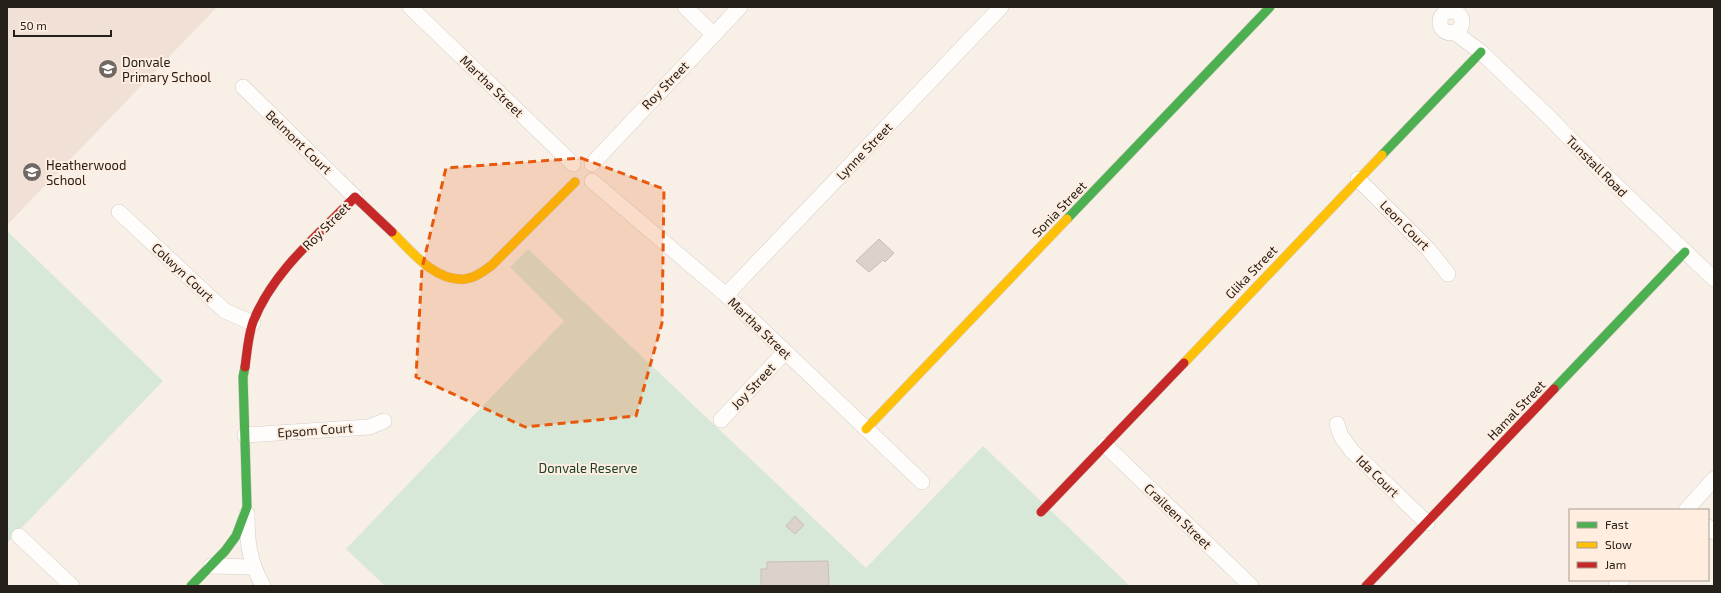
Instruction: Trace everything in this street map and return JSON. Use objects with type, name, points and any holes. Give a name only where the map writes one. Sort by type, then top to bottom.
[{"type":"street","name":"Martha Street","points":[[410,7],[573,164]]},
{"type":"street","points":[[685,7],[714,35]]},
{"type":"street","name":"Roy Street","points":[[592,164],[740,7]]},
{"type":"street","name":"Lynne Street","points":[[726,294],[1001,7]]},
{"type":"street","name":"Sonia Street","points":[[866,429],[1270,7]]},
{"type":"street","name":"Tunstall Road","points":[[1431,7],[1454,15],[1482,52],[1549,117],[1601,171],[1714,279]]},
{"type":"street","name":"Glika Street","points":[[1041,512],[1358,179],[1482,52]]},
{"type":"street","name":"Belmont Court","points":[[242,87],[356,197]]},
{"type":"street","points":[[583,160],[592,164],[595,172],[592,181],[584,184],[575,182],[570,173],[573,164],[583,160]]},
{"type":"street","name":"Leon Court","points":[[1358,179],[1429,250],[1448,274]]},
{"type":"street","name":"Martha Street","points":[[592,181],[726,294],[922,482]]},
{"type":"street","name":"Roy Street","points":[[264,586],[254,567],[249,549],[243,377],[253,323],[269,290],[285,268],[356,197],[433,271],[456,279],[469,278],[482,274],[575,182]]},
{"type":"street","name":"Colwyn Court","points":[[119,212],[225,310],[253,323]]},
{"type":"street","name":"Hamal Street","points":[[1366,586],[1685,252]]},
{"type":"street","name":"Joy Street","points":[[721,420],[785,352]]},
{"type":"street","name":"Epsom Court","points":[[245,435],[369,427],[384,420]]},
{"type":"street","name":"Ida Court","points":[[1337,424],[1341,436],[1352,451],[1426,523]]},
{"type":"street","name":"Craileen Street","points":[[1104,445],[1252,586]]},
{"type":"street","points":[[1688,509],[1714,479]]},
{"type":"street","name":"Roy Street","points":[[191,586],[225,551],[236,536],[247,507]]},
{"type":"street","points":[[19,536],[72,586]]},
{"type":"street","points":[[211,566],[254,567]]},
{"type":"highlighted area","points":[[581,158],[664,189],[662,323],[636,416],[525,427],[416,377],[422,268],[446,168]]},
{"type":"shaded area","points":[[7,7],[217,7],[7,225]]},
{"type":"green space","points":[[7,231],[163,381],[7,543]]},
{"type":"green space","name":"Donvale Reserve","points":[[528,249],[866,568],[983,446],[1130,586],[385,586],[346,549],[564,321],[510,267]]},
{"type":"building","points":[[879,239],[894,253],[885,262],[883,260],[869,272],[856,261]]},
{"type":"building","points":[[795,516],[804,525],[795,534],[786,526]]},
{"type":"building","points":[[828,561],[829,586],[761,586],[761,569],[767,569],[767,562]]},
{"type":"traffic: fast","points":[[1067,219],[1270,7]]},
{"type":"traffic: fast","points":[[1382,155],[1481,52]]},
{"type":"traffic: fast","points":[[1554,389],[1685,252]]},
{"type":"traffic: fast","points":[[191,586],[225,551],[236,536],[247,507],[243,377],[245,367]]},
{"type":"traffic: slow","points":[[1184,363],[1382,155]]},
{"type":"traffic: slow","points":[[392,232],[424,264],[444,276],[454,279],[469,278],[479,274],[492,265],[575,182]]},
{"type":"traffic: slow","points":[[866,429],[1067,219]]},
{"type":"traffic: jam","points":[[245,367],[251,327],[272,286],[284,270],[355,197],[392,232]]},
{"type":"traffic: jam","points":[[1041,512],[1184,363]]},
{"type":"traffic: jam","points":[[1366,586],[1554,389]]},
{"type":"place","name":"Donvale Primary School","points":[[108,69]]},
{"type":"place","name":"Heatherwood School","points":[[32,172]]}]
